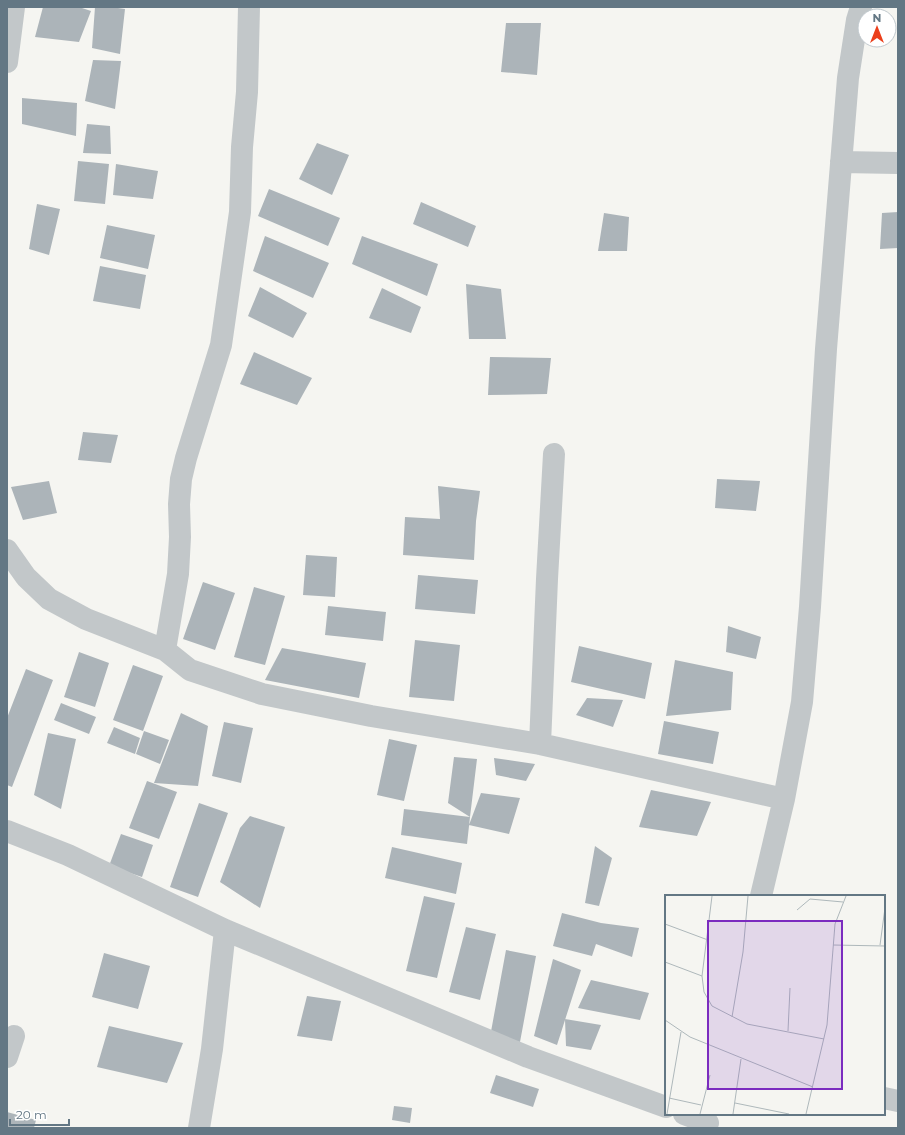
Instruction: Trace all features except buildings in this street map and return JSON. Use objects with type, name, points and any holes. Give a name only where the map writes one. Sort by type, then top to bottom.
[{"type":"street","points":[[7,62],[14,7]]},
{"type":"street","points":[[165,650],[178,574],[180,537],[179,504],[181,479],[186,458],[221,345],[240,212],[242,147],[247,92],[249,7]]},
{"type":"street","points":[[761,895],[784,800],[802,702],[810,607],[826,349],[848,78],[857,20],[861,7]]},
{"type":"street","points":[[841,162],[898,163]]},
{"type":"street","points":[[540,744],[554,454]]},
{"type":"street","points":[[7,550],[26,577],[49,599],[86,619],[165,650],[190,670],[262,694],[371,716],[540,744],[784,800]]},
{"type":"street","points":[[7,831],[68,855],[225,930],[528,1057],[665,1107]]},
{"type":"street","points":[[199,1128],[212,1049],[225,930]]},
{"type":"street","points":[[7,1057],[14,1036]]},
{"type":"street","points":[[885,1098],[898,1101]]},
{"type":"street","points":[[687,1115],[709,1122]]}]
